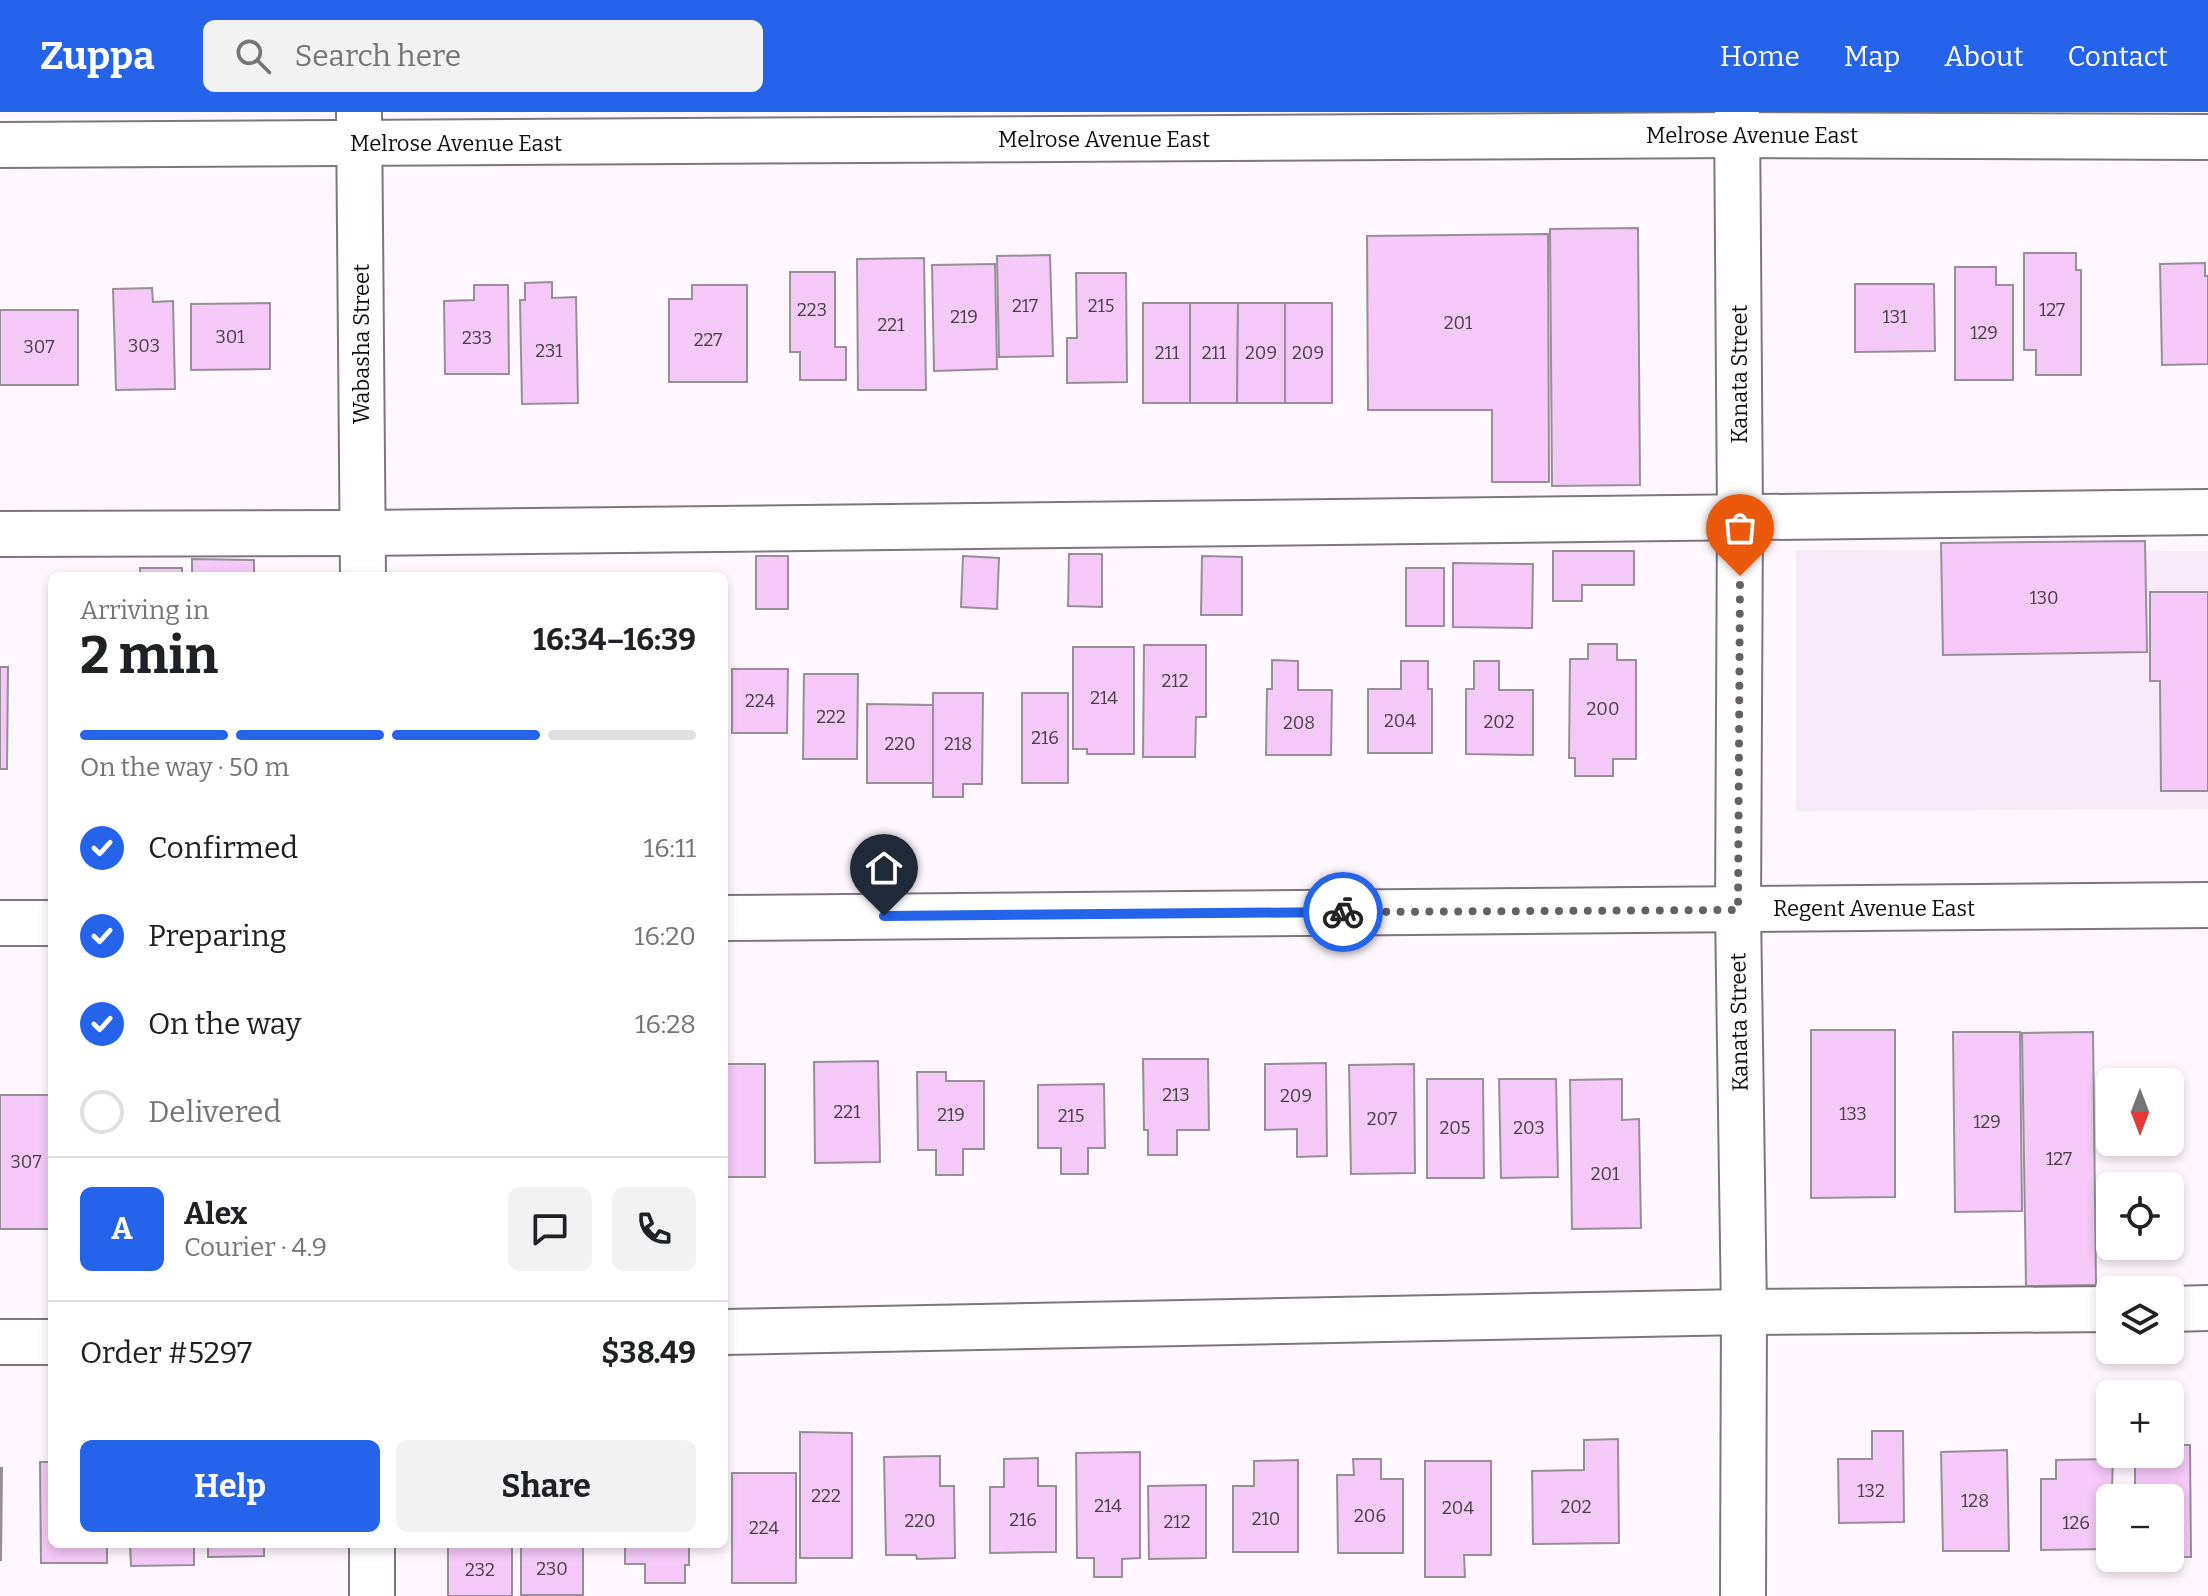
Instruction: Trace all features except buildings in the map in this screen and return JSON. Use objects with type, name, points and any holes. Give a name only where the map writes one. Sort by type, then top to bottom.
[{"type":"street","name":"Melrose Avenue East","points":[[0,145],[360,128],[1737,123],[2208,137]]},
{"type":"street","name":"Kanata Street","points":[[1737,123],[1743,1596]]},
{"type":"street","name":"Wabasha Street","points":[[360,128],[363,572]]},
{"type":"street","points":[[0,534],[363,533],[2208,512]]},
{"type":"street","name":"Regent Avenue East","points":[[728,918],[2208,905]]},
{"type":"street","points":[[0,923],[48,923]]},
{"type":"street","points":[[2184,1309],[2208,1308]]},
{"type":"street","points":[[728,1332],[1744,1312],[2096,1309]]},
{"type":"street","points":[[0,1342],[48,1342]]},
{"type":"street","points":[[372,1548],[372,1596]]},
{"type":"shaded area","points":[[1796,550],[2208,551],[2208,809],[1796,811]]},
{"type":"way so far","points":[[1343,912],[1738,910],[1740,576]]},
{"type":"route","points":[[884,916],[1343,912]]}]
